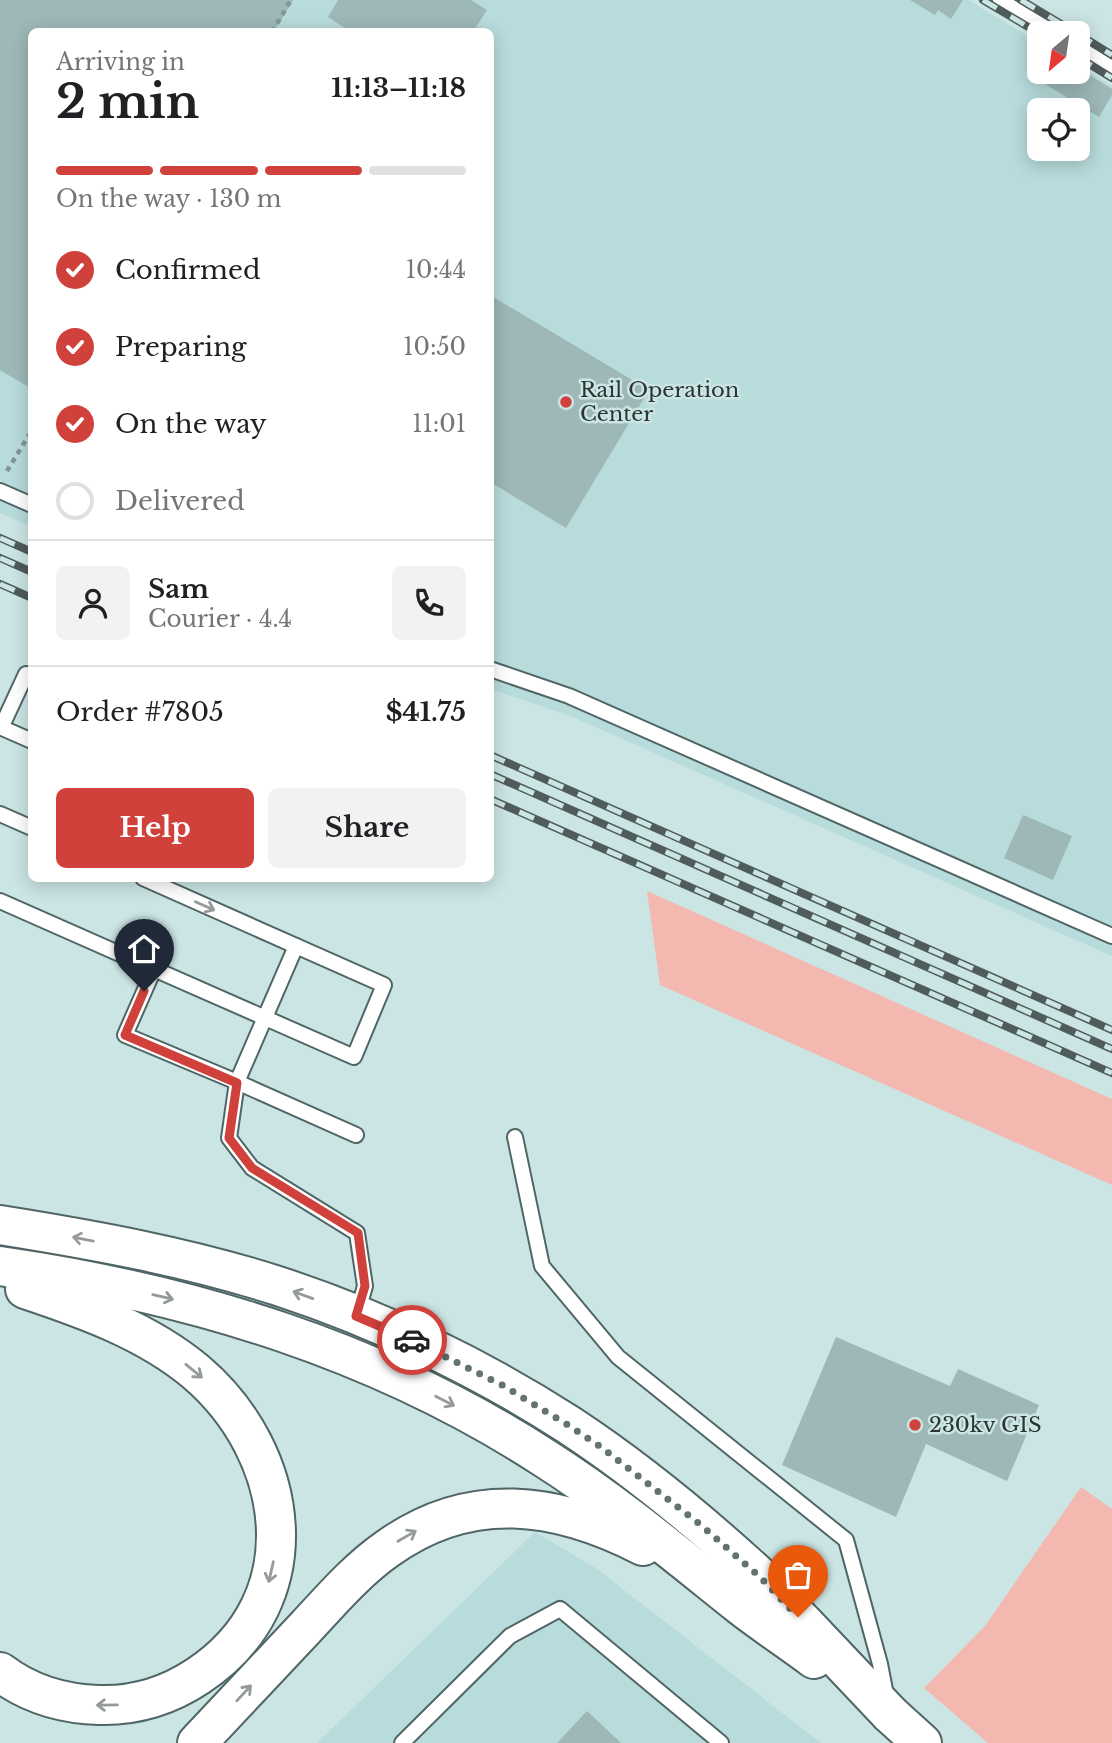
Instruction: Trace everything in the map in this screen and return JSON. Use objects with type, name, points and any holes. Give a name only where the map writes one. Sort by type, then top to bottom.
[{"type":"highway","points":[[0,1225],[100,1242],[216,1268],[280,1287],[356,1316],[502,1385],[611,1455],[761,1578],[890,1714],[922,1743]]},
{"type":"highway","points":[[0,1266],[114,1286],[216,1310],[314,1343],[386,1372],[456,1406],[544,1458],[621,1510],[743,1607],[890,1714]]},
{"type":"highway","points":[[0,1281],[76,1306],[118,1324],[169,1352],[195,1371],[224,1399],[260,1455],[273,1496],[277,1535],[269,1582],[251,1622],[221,1659],[175,1690],[156,1698],[125,1704],[77,1703],[39,1695],[0,1672]]},
{"type":"highway","points":[[197,1743],[341,1589],[371,1562],[422,1528],[462,1513],[502,1507],[544,1510],[566,1515],[635,1542],[720,1588]]},
{"type":"lane","points":[[1000,0],[1035,21]]},
{"type":"lane","points":[[1090,54],[1112,68]]},
{"type":"lane","points":[[0,491],[28,503]]},
{"type":"lane","points":[[494,670],[569,696],[1112,936]]},
{"type":"lane","points":[[28,675],[1,728],[28,739]]},
{"type":"lane","points":[[0,814],[28,826]]},
{"type":"lane","points":[[0,901],[354,1057],[384,985],[152,882]]},
{"type":"lane","points":[[296,946],[237,1083],[229,1138],[252,1168],[358,1233],[365,1286],[356,1316]]},
{"type":"lane","points":[[154,969],[125,1035],[356,1135]]},
{"type":"lane","points":[[514,1137],[542,1266],[618,1357],[846,1540],[880,1664],[890,1714]]},
{"type":"lane","points":[[402,1743],[510,1636],[560,1609],[721,1743]]},
{"type":"path","points":[[274,28],[291,0]]},
{"type":"path","points":[[6,472],[28,436]]},
{"type":"shaded area","points":[[0,0],[968,0],[1027,36],[1027,84],[1090,84],[1090,73],[1112,86],[1112,956],[573,717],[494,690],[494,28],[28,28],[28,526],[0,513]]},
{"type":"shaded area","points":[[647,891],[1112,1099],[1112,1185],[660,985]]},
{"type":"shaded area","points":[[1081,1487],[1112,1509],[1112,1743],[988,1743],[924,1688],[985,1626]]},
{"type":"shaded area","points":[[535,1532],[597,1569],[821,1743],[317,1743]]},
{"type":"building","points":[[0,0],[293,0],[276,28],[28,28],[28,387],[0,370]]},
{"type":"building","points":[[338,0],[471,0],[487,10],[476,28],[345,28],[328,17]]},
{"type":"building","points":[[910,0],[963,0],[951,19],[938,10],[935,15]]},
{"type":"building","points":[[1090,75],[1112,89],[1112,95],[1099,117],[1090,112],[1090,98],[1068,98],[1045,84],[1090,84]]},
{"type":"building","name":"Rail Operation Center","points":[[494,297],[649,390],[566,528],[494,484]]},
{"type":"building","points":[[1023,815],[1072,836],[1053,880],[1004,858]]},
{"type":"building","name":"230kv GIS","points":[[836,1337],[950,1386],[958,1369],[1039,1405],[1007,1481],[926,1444],[896,1517],[782,1465]]},
{"type":"building","points":[[587,1711],[621,1743],[557,1743]]},
{"type":"railway","points":[[983,0],[1027,26]]},
{"type":"railway","points":[[1021,0],[1056,21]]},
{"type":"railway","points":[[1090,41],[1112,55]]},
{"type":"railway","points":[[1090,64],[1112,78]]},
{"type":"railway","points":[[0,538],[28,550]]},
{"type":"railway","points":[[0,558],[28,570]]},
{"type":"railway","points":[[0,584],[28,596]]},
{"type":"railway","points":[[494,757],[1112,1030]]},
{"type":"railway","points":[[494,776],[1112,1049]]},
{"type":"railway","points":[[494,801],[1112,1073]]},
{"type":"way so far","points":[[412,1340],[502,1385],[601,1447],[702,1526],[761,1578],[798,1617]]},
{"type":"place","name":"Rail Operation Center","points":[[566,402]]},
{"type":"place","name":"230kv GIS","points":[[915,1425]]},
{"type":"route","points":[[144,991],[125,1035],[237,1083],[229,1138],[252,1168],[358,1233],[365,1286],[356,1316],[412,1340]]}]
